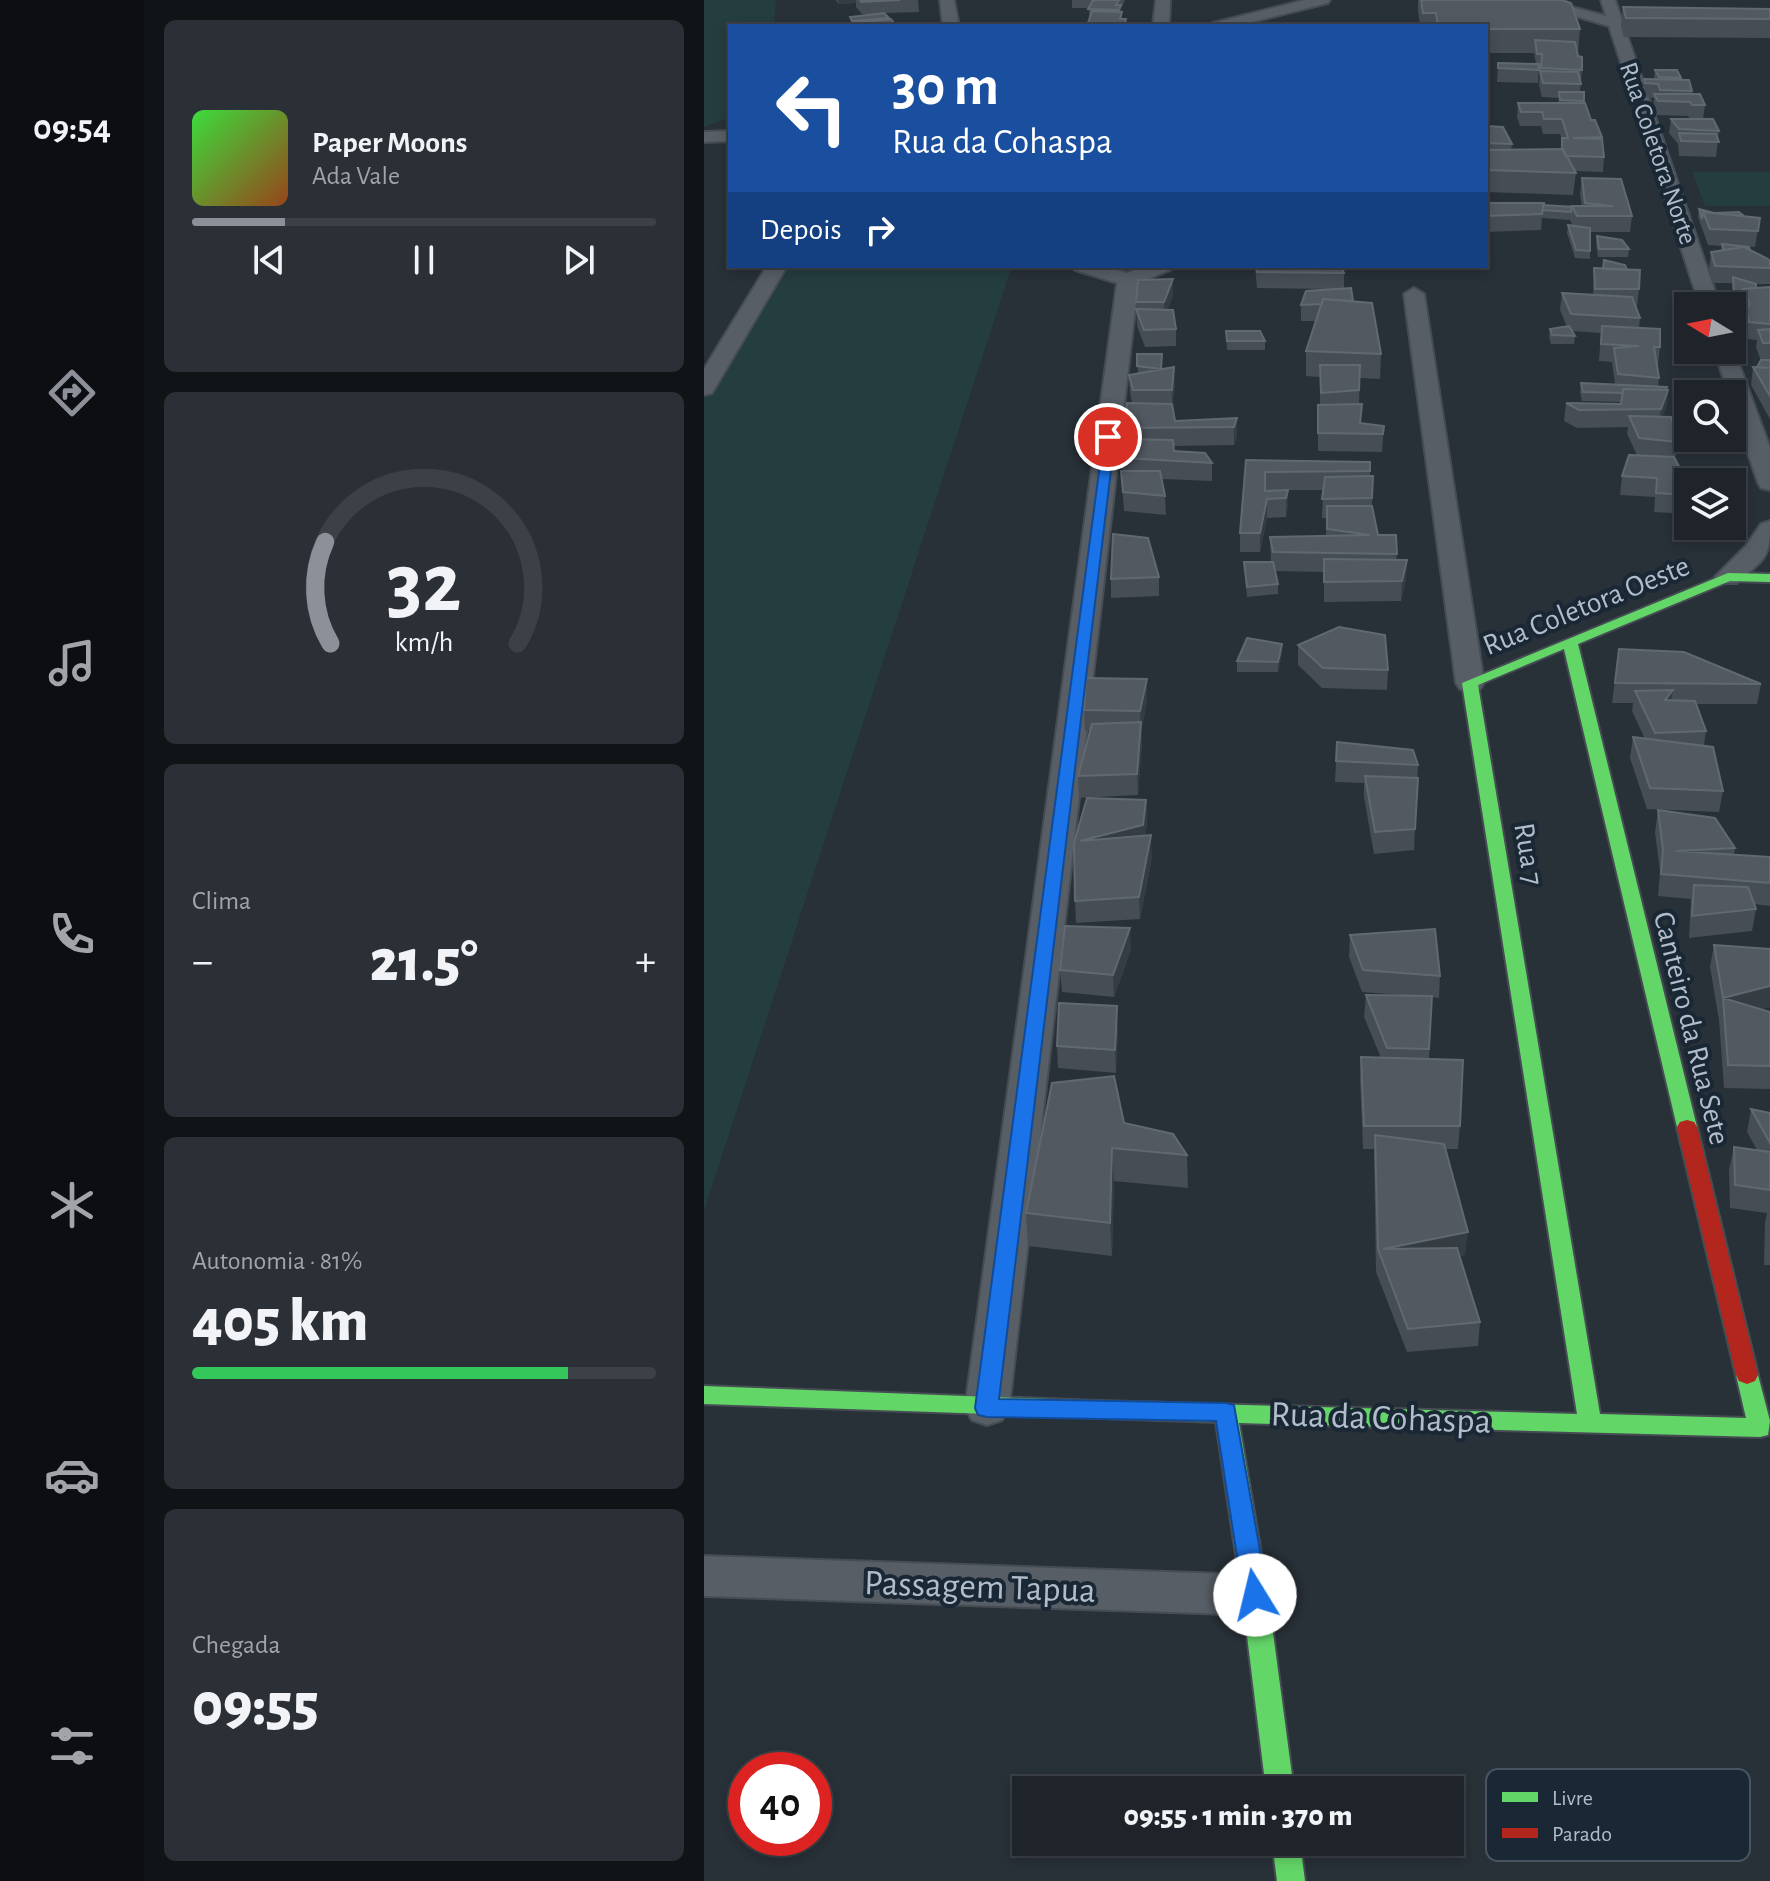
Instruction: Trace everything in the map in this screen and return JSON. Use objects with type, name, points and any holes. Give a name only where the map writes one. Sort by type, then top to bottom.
[{"type":"street","points":[[947,0],[951,24]]},
{"type":"street","points":[[1161,24],[1163,0]]},
{"type":"street","points":[[1226,24],[1323,0]]},
{"type":"street","points":[[1528,0],[1615,23]]},
{"type":"street","name":"Rua Coletora Norte","points":[[1608,0],[1705,292]]},
{"type":"street","points":[[704,137],[728,136]]},
{"type":"street","points":[[704,388],[776,268]]},
{"type":"street","points":[[1089,268],[1128,280],[1158,268]]},
{"type":"street","points":[[987,1408],[1128,280]]},
{"type":"street","name":"Rua 7","points":[[1414,294],[1470,683],[1590,1423]]},
{"type":"street","points":[[1730,364],[1770,483]]},
{"type":"street","points":[[1728,577],[1756,551],[1770,529]]},
{"type":"street","name":"Rua Coletora Oeste","points":[[1470,683],[1728,577],[1770,578]]},
{"type":"street","name":"Canteiro da Rua Sete","points":[[1570,642],[1765,1428]]},
{"type":"street","name":"Rua da Cohaspa","points":[[704,1395],[987,1408],[1765,1428]]},
{"type":"street","points":[[1226,1412],[1255,1595],[1278,1776]]},
{"type":"street","name":"Passagem Tapua","points":[[704,1576],[1255,1595]]},
{"type":"street","points":[[1288,1856],[1291,1881]]},
{"type":"green space","points":[[704,0],[776,0],[774,24],[728,24],[728,118],[704,127]]},
{"type":"green space","points":[[1692,172],[1770,172],[1770,206],[1705,206]]},
{"type":"green space","points":[[783,268],[1011,268],[704,1211],[704,393]]},
{"type":"building","points":[[1093,0],[1119,0],[1116,5],[1121,5],[1119,10],[1088,9]]},
{"type":"building","points":[[1421,0],[1562,0],[1571,3],[1580,29],[1488,29],[1488,24],[1438,24],[1436,13],[1423,13]]},
{"type":"building","points":[[1623,7],[1770,9],[1770,19],[1626,18]]},
{"type":"building","points":[[1092,11],[1122,12],[1120,19],[1126,19],[1125,23],[1116,24],[1067,24],[1088,23]]},
{"type":"building","points":[[884,13],[889,18],[852,21],[850,17]]},
{"type":"building","points":[[891,19],[894,23],[854,24]]},
{"type":"building","points":[[1535,40],[1575,42],[1578,56],[1582,57],[1582,70],[1541,68],[1542,54],[1537,54]]},
{"type":"building","points":[[1498,63],[1539,64],[1539,70],[1498,68]]},
{"type":"building","points":[[1655,70],[1677,70],[1681,78],[1659,77]]},
{"type":"building","points":[[1540,71],[1578,72],[1581,84],[1543,83]]},
{"type":"building","points":[[1644,79],[1689,80],[1692,91],[1660,90],[1658,84],[1645,83]]},
{"type":"building","points":[[1559,92],[1584,92],[1584,101],[1560,100]]},
{"type":"building","points":[[1654,94],[1700,94],[1705,105],[1658,101]]},
{"type":"building","points":[[1518,103],[1585,103],[1602,137],[1573,138],[1602,139],[1604,157],[1566,156],[1562,138],[1568,138],[1562,119],[1544,119],[1542,112],[1521,112]]},
{"type":"building","points":[[1671,119],[1713,119],[1719,131],[1679,129]]},
{"type":"building","points":[[1488,126],[1503,127],[1512,144],[1488,143]]},
{"type":"building","points":[[1679,133],[1716,134],[1719,142],[1681,141]]},
{"type":"building","points":[[1563,149],[1576,173],[1488,170],[1488,150]]},
{"type":"building","points":[[1582,178],[1621,179],[1632,216],[1577,216],[1572,206],[1613,206],[1585,203]]},
{"type":"building","points":[[1488,203],[1544,203],[1542,214],[1488,216]]},
{"type":"building","points":[[1543,205],[1572,207],[1571,212],[1543,210]]},
{"type":"building","points":[[1703,212],[1760,218],[1758,231],[1710,229]]},
{"type":"building","points":[[1739,212],[1744,216],[1714,213]]},
{"type":"building","points":[[1568,225],[1590,228],[1590,251],[1576,250]]},
{"type":"building","points":[[1597,236],[1622,240],[1629,249],[1599,249]]},
{"type":"building","points":[[1722,244],[1749,247],[1750,250],[1744,247],[1724,250]]},
{"type":"building","points":[[1744,247],[1768,259],[1770,268],[1715,266],[1711,252]]},
{"type":"building","points":[[1604,260],[1625,265],[1627,270],[1603,269]]},
{"type":"building","points":[[1256,268],[1342,268],[1344,273],[1257,272]]},
{"type":"building","points":[[1594,268],[1640,270],[1639,289],[1595,289]]},
{"type":"building","points":[[1733,277],[1756,284],[1756,288],[1734,292]]},
{"type":"building","points":[[1173,279],[1164,302],[1136,302],[1138,280]]},
{"type":"building","points":[[1770,287],[1770,324],[1749,322],[1746,310],[1750,304],[1743,289]]},
{"type":"building","points":[[1351,288],[1353,301],[1323,299],[1322,304],[1301,305],[1306,291]]},
{"type":"building","points":[[1562,293],[1632,297],[1640,318],[1571,314]]},
{"type":"building","points":[[1323,299],[1372,303],[1381,354],[1306,351]]},
{"type":"building","points":[[1136,309],[1173,310],[1176,329],[1144,330]]},
{"type":"building","points":[[1569,326],[1575,336],[1552,335],[1550,329]]},
{"type":"building","points":[[1602,326],[1660,329],[1660,347],[1654,347],[1659,378],[1618,374],[1614,348],[1639,346],[1601,344]]},
{"type":"building","points":[[1770,329],[1770,343],[1763,343],[1758,330]]},
{"type":"building","points":[[1226,331],[1260,331],[1265,341],[1227,341]]},
{"type":"building","points":[[1137,354],[1162,354],[1161,369],[1137,366]]},
{"type":"building","points":[[1761,360],[1770,360],[1770,368],[1757,367]]},
{"type":"building","points":[[1320,365],[1360,365],[1359,390],[1321,393]]},
{"type":"building","points":[[1174,367],[1172,390],[1133,390],[1129,375]]},
{"type":"building","points":[[1753,367],[1770,368],[1770,396]]},
{"type":"building","points":[[1581,383],[1667,387],[1666,390],[1623,389],[1623,393],[1583,392]]},
{"type":"building","points":[[1623,389],[1668,390],[1661,409],[1579,410],[1566,403],[1621,404]]},
{"type":"building","points":[[1127,403],[1172,404],[1175,421],[1237,418],[1234,427],[1124,428]]},
{"type":"building","points":[[1362,404],[1360,423],[1384,426],[1383,434],[1318,433],[1318,405]]},
{"type":"building","points":[[1629,416],[1671,417],[1674,442],[1639,438]]},
{"type":"building","points":[[1117,439],[1173,440],[1174,451],[1205,453],[1212,463],[1124,458]]},
{"type":"building","points":[[1629,455],[1674,457],[1680,468],[1674,468],[1674,494],[1656,493],[1657,478],[1622,476]]},
{"type":"building","points":[[1246,460],[1370,462],[1370,471],[1265,472],[1265,491],[1288,490],[1286,498],[1267,499],[1260,533],[1240,533]]},
{"type":"building","points":[[1121,471],[1160,471],[1165,496],[1123,492]]},
{"type":"building","points":[[1373,476],[1372,498],[1322,499],[1325,477]]},
{"type":"building","points":[[1327,506],[1372,506],[1378,535],[1396,535],[1397,554],[1273,552],[1270,537],[1370,535],[1327,529]]},
{"type":"building","points":[[1113,534],[1148,538],[1159,577],[1111,579]]},
{"type":"building","points":[[1324,559],[1407,560],[1402,581],[1324,582]]},
{"type":"building","points":[[1244,562],[1273,562],[1278,584],[1247,587]]},
{"type":"building","points":[[1339,627],[1385,635],[1388,670],[1323,668],[1298,645]]},
{"type":"building","points":[[1247,638],[1282,644],[1278,662],[1237,661]]},
{"type":"building","points":[[1619,649],[1684,652],[1761,684],[1615,683]]},
{"type":"building","points":[[1086,678],[1147,679],[1140,711],[1084,710]]},
{"type":"building","points":[[1673,690],[1665,700],[1695,701],[1706,731],[1655,733],[1635,691]]},
{"type":"building","points":[[1141,722],[1137,774],[1078,776],[1092,724]]},
{"type":"building","points":[[1633,737],[1713,747],[1723,791],[1650,788]]},
{"type":"building","points":[[1337,742],[1413,750],[1418,765],[1336,761]]},
{"type":"building","points":[[1365,776],[1418,778],[1415,829],[1375,832]]},
{"type":"building","points":[[1087,798],[1146,800],[1143,825],[1080,841],[1151,835],[1139,897],[1075,901],[1074,843]]},
{"type":"building","points":[[1658,810],[1715,818],[1735,848],[1676,851],[1770,857],[1770,883],[1661,874],[1663,850]]},
{"type":"building","points":[[1694,885],[1748,887],[1756,909],[1692,916]]},
{"type":"building","points":[[1065,926],[1130,928],[1113,975],[1060,970]]},
{"type":"building","points":[[1435,929],[1440,976],[1363,970],[1350,935]]},
{"type":"building","points":[[1714,945],[1770,949],[1770,986],[1723,998]]},
{"type":"building","points":[[1366,995],[1432,996],[1429,1049],[1387,1048]]},
{"type":"building","points":[[1723,998],[1770,1012],[1770,1066],[1728,1065]]},
{"type":"building","points":[[1059,1003],[1117,1006],[1115,1050],[1057,1046]]},
{"type":"building","points":[[1361,1057],[1463,1060],[1460,1126],[1364,1126]]},
{"type":"building","points":[[1114,1076],[1124,1123],[1173,1134],[1187,1155],[1112,1148],[1110,1223],[1026,1213],[1052,1083]]},
{"type":"building","points":[[1751,1109],[1770,1113],[1770,1143]]},
{"type":"building","points":[[1375,1135],[1444,1144],[1468,1232],[1383,1249],[1457,1248],[1480,1322],[1408,1329],[1378,1249]]},
{"type":"building","points":[[1734,1147],[1770,1152],[1770,1190],[1735,1185]]},
{"type":"traffic: fast","points":[[1590,1423],[1470,683],[1728,577],[1770,578]]},
{"type":"traffic: fast","points":[[1570,642],[1687,1127]]},
{"type":"traffic: fast","points":[[704,1395],[1100,1410],[1760,1428],[1747,1375]]},
{"type":"traffic: fast","points":[[1226,1412],[1255,1595],[1278,1776]]},
{"type":"traffic: fast","points":[[1288,1856],[1291,1881]]},
{"type":"traffic: jam","points":[[1687,1127],[1747,1375]]},
{"type":"route","points":[[1108,437],[987,1408],[1226,1412],[1255,1595]]}]
